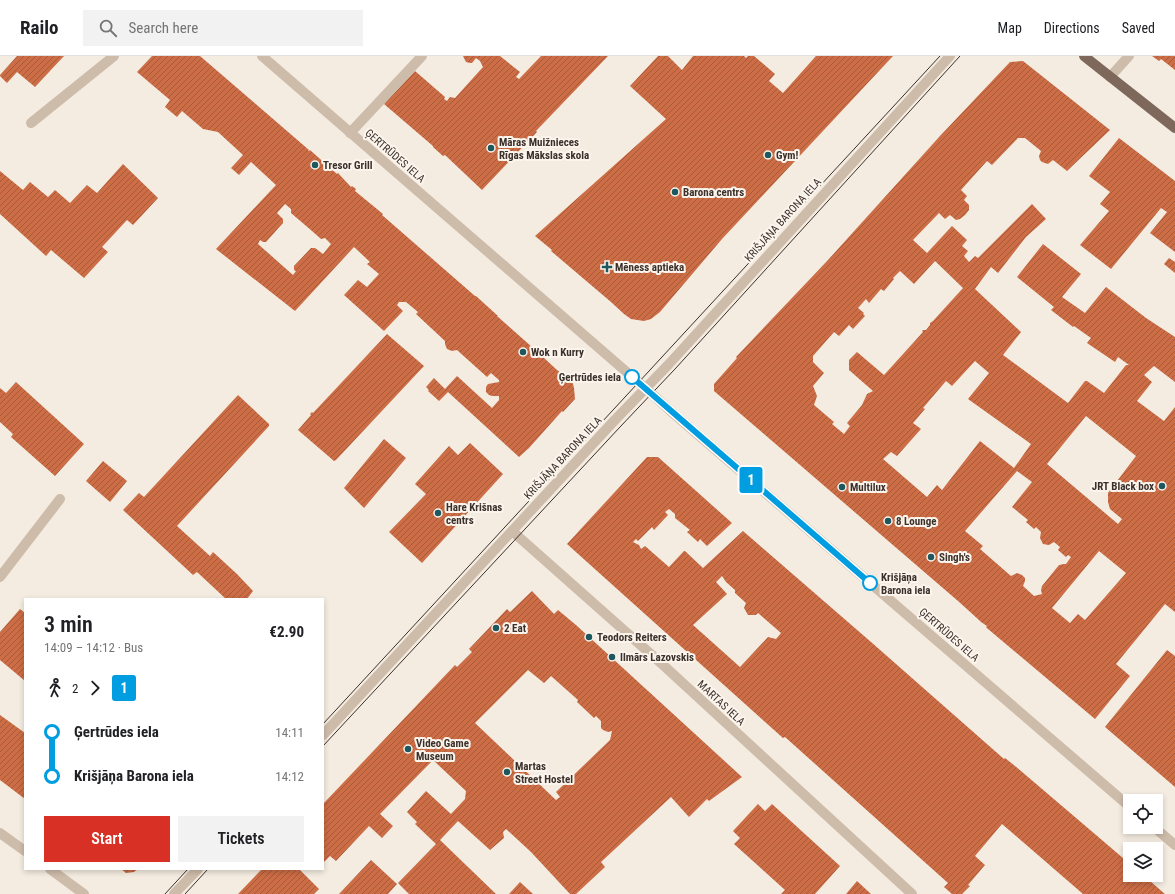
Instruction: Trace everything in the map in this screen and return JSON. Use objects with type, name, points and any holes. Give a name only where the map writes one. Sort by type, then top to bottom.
[{"type":"main road","points":[[1084,56],[1175,128]]},
{"type":"street","points":[[31,123],[114,56]]},
{"type":"street","name":"ĢERTRŪDES IELA","points":[[262,56],[646,388],[698,435],[1123,801]]},
{"type":"street","points":[[350,133],[422,56]]},
{"type":"street","name":"KRIŠJĀŅA BARONA IELA","points":[[324,733],[646,388],[950,56]]},
{"type":"street","points":[[1110,77],[1129,56]]},
{"type":"street","points":[[0,577],[60,499]]},
{"type":"street","name":"MARTAS IELA","points":[[512,532],[657,660],[912,894]]},
{"type":"street","points":[[0,833],[24,850]]},
{"type":"street","points":[[1162,834],[1175,845]]},
{"type":"street","points":[[51,870],[84,894]]},
{"type":"street","points":[[174,894],[197,870]]},
{"type":"building","points":[[17,56],[64,56],[35,87],[17,72],[7,83],[0,76]]},
{"type":"building","points":[[152,56],[200,56],[309,151],[310,150],[337,174],[338,173],[351,187],[352,186],[356,189],[355,191],[383,214],[382,215],[476,296],[557,370],[570,379],[574,388],[575,399],[519,457],[448,392],[439,401],[428,391],[429,390],[426,387],[434,378],[445,389],[457,376],[492,408],[499,400],[499,396],[489,395],[486,392],[486,387],[488,384],[499,382],[499,380],[491,373],[487,377],[457,350],[452,351],[447,349],[445,341],[416,314],[418,312],[406,302],[399,302],[397,305],[403,311],[384,331],[344,295],[358,280],[367,287],[379,274],[367,264],[370,262],[354,247],[295,311],[216,249],[276,185],[251,162],[239,175],[231,168],[243,155],[218,132],[203,129],[182,111],[177,117],[165,107],[170,100],[137,72]],"holes":[[[285,204],[291,209],[291,213],[321,239],[325,238],[331,244],[323,254],[315,248],[311,248],[294,266],[294,270],[296,271],[293,275],[258,244],[260,240],[266,242],[283,223],[283,219],[277,213]]]},
{"type":"building","points":[[463,56],[500,56],[520,72],[516,77],[519,79],[541,56],[608,56],[482,190],[445,155],[443,156],[384,104],[415,71],[445,97],[444,99],[447,101],[450,97],[455,98],[483,67],[480,61],[476,58],[472,63],[470,63],[466,62]]},
{"type":"building","name":"Barona centrs","points":[[658,56],[668,56],[682,70],[693,56],[744,56],[746,58],[748,56],[754,56],[775,74],[769,81],[783,93],[816,56],[893,56],[722,239],[660,312],[651,319],[644,321],[631,319],[624,314],[535,236],[666,119],[630,86]]},
{"type":"building","points":[[1152,56],[1175,56],[1175,70],[1161,59],[1159,61]]},
{"type":"building","points":[[1023,61],[1110,130],[1067,171],[1053,160],[1048,164],[1042,162],[1039,156],[1041,151],[1025,138],[1018,138],[992,165],[987,161],[961,190],[967,196],[964,200],[969,205],[969,210],[965,215],[956,220],[950,215],[945,219],[939,213],[913,240],[927,253],[952,226],[967,240],[962,246],[968,251],[964,256],[969,262],[975,256],[978,258],[1032,204],[1046,219],[1026,237],[998,273],[991,267],[975,289],[1021,332],[1003,355],[1068,403],[1085,381],[1104,393],[1126,365],[1129,365],[1118,357],[1115,362],[1087,343],[1091,338],[1074,326],[1073,327],[1051,310],[1054,307],[1017,277],[1043,244],[1081,274],[1062,297],[1085,313],[1106,287],[1146,318],[1175,337],[1175,382],[1154,366],[1144,375],[1152,382],[1137,401],[1164,421],[1175,407],[1175,612],[1165,604],[1116,664],[1130,676],[1095,719],[988,629],[986,627],[987,626],[714,391],[714,384],[737,358],[736,357],[828,260],[940,136],[1010,62]],"holes":[[[935,261],[963,288],[930,323],[926,330],[922,331],[923,332],[884,375],[857,352],[849,360],[849,370],[873,391],[867,394],[862,405],[847,423],[850,426],[844,434],[832,424],[834,422],[814,405],[817,396],[813,386],[824,373],[813,362],[813,356],[834,332],[839,336],[849,325],[853,329],[865,316],[863,314],[864,313],[858,308],[866,299],[869,303],[881,289],[884,291],[900,271],[914,284]],[[975,361],[989,373],[968,399],[1031,444],[1014,468],[980,441],[942,490],[937,485],[927,497],[883,459],[891,452],[897,456],[921,429],[913,423],[925,409],[923,408],[946,381],[952,386]],[[1086,416],[1136,456],[1108,493],[1110,509],[1122,519],[1118,524],[1047,464]],[[1017,471],[1032,482],[1012,507],[1028,520],[1026,522],[1034,529],[1036,527],[1041,532],[1040,538],[1043,544],[1049,545],[1054,542],[1060,547],[1058,550],[1066,557],[1068,555],[1071,557],[1066,564],[1059,565],[1042,586],[1042,594],[1034,596],[1023,586],[1025,578],[1022,575],[1017,573],[1011,576],[980,549],[983,546],[965,531]],[[1099,551],[1126,573],[1085,620],[1078,614],[1070,623],[1052,608]]]},
{"type":"building","points":[[1119,138],[1175,181],[1175,252],[1150,233],[1167,212],[1161,208],[1111,269],[1080,245],[1109,211],[1100,204],[1110,192],[1089,176]]},
{"type":"building","points":[[123,164],[158,198],[133,225],[127,220],[102,247],[108,252],[84,278],[51,250],[46,256],[0,214],[0,171],[23,190],[30,182],[48,197],[55,190],[70,203],[87,185],[97,193]]},
{"type":"building","points":[[1169,258],[1175,262],[1175,273],[1164,264]]},
{"type":"building","points":[[387,334],[424,366],[334,461],[298,430],[311,415],[310,414],[312,412],[313,413]]},
{"type":"building","points":[[16,382],[84,444],[55,476],[11,437],[13,434],[0,422],[0,388],[6,393]]},
{"type":"building","points":[[238,395],[269,424],[269,426],[177,526],[210,556],[213,552],[237,574],[253,591],[248,598],[225,598],[197,572],[193,575],[123,510],[139,493],[144,497]]},
{"type":"building","points":[[384,439],[406,458],[364,508],[344,488]]},
{"type":"building","name":"Hare Krišnas centrs","points":[[470,443],[503,474],[422,563],[389,532],[426,494],[415,484],[449,446],[458,455]]},
{"type":"building","points":[[647,457],[658,457],[732,523],[707,546],[700,539],[698,542],[687,532],[690,530],[675,518],[675,514],[669,509],[665,512],[668,515],[654,530],[652,527],[638,541],[636,539],[633,542],[639,545],[641,549],[645,546],[669,567],[685,551],[703,568],[743,531],[1004,759],[1005,758],[1015,766],[1123,858],[1123,882],[1151,882],[1165,894],[1083,894],[1002,824],[975,856],[985,865],[968,885],[970,886],[962,894],[952,894],[944,887],[948,883],[785,737],[783,738],[567,544]],"holes":[[[722,576],[735,590],[735,593],[746,603],[744,608],[748,615],[756,615],[758,613],[781,633],[776,639],[768,637],[740,667],[693,625],[727,594],[716,582]]]},
{"type":"building","points":[[103,461],[127,481],[110,502],[86,481]]},
{"type":"building","points":[[532,591],[554,614],[558,610],[576,625],[742,777],[709,801],[707,799],[689,817],[671,797],[601,862],[605,867],[576,894],[570,894],[531,852],[506,829],[503,832],[504,838],[490,850],[458,821],[440,840],[496,894],[409,894],[398,883],[436,844],[415,824],[417,822],[407,812],[426,791],[451,814],[465,799],[466,791],[433,760],[380,814],[393,826],[382,838],[369,826],[336,861],[330,856],[324,862],[324,803],[455,665],[457,667],[472,652],[469,649],[507,609],[510,612]],"holes":[[[528,670],[544,683],[551,676],[578,700],[577,702],[594,718],[596,716],[601,721],[601,728],[603,730],[608,732],[612,731],[610,740],[556,792],[560,797],[556,800],[475,723]]]},
{"type":"building","points":[[20,609],[24,612],[24,680],[0,660],[0,632]]},
{"type":"building","points":[[1167,650],[1175,656],[1175,787],[1105,727]]},
{"type":"building","points":[[0,715],[24,732],[24,798],[0,780]]},
{"type":"building","points":[[758,804],[765,811],[772,804],[840,866],[815,894],[781,894],[785,890],[734,844],[740,838],[733,831]]},
{"type":"building","points":[[371,860],[397,884],[388,894],[339,894]]},
{"type":"building","points":[[122,870],[137,870],[134,872],[126,873]]},
{"type":"building","points":[[261,870],[300,870],[319,889],[314,894],[238,894]]},
{"type":"building","points":[[857,881],[871,894],[846,894]]},
{"type":"building","points":[[520,882],[533,894],[509,894]]},
{"type":"tram line","points":[[324,723],[940,56]]},
{"type":"tram line","points":[[324,745],[675,369],[960,56]]},
{"type":"tram line","points":[[165,894],[187,870]]},
{"type":"tram line","points":[[185,894],[207,870]]},
{"type":"bus line","name":"1","points":[[632,377],[870,583]]},
{"type":"place","name":"Māras Muižnieces Rīgas Mākslas skola","points":[[491,148]]},
{"type":"place","name":"Gym!","points":[[768,155]]},
{"type":"place","name":"Tresor Grill","points":[[315,165]]},
{"type":"place","name":"Barona centrs","points":[[675,192]]},
{"type":"place","name":"Mēness aptieka","points":[[607,267]]},
{"type":"place","name":"Wok n Kurry","points":[[523,352]]},
{"type":"place","name":"Ģertrūdes iela","points":[[632,377]]},
{"type":"place","name":"JRT Black box","points":[[1162,486]]},
{"type":"place","name":"Multilux","points":[[842,487]]},
{"type":"place","name":"Hare Krišnas centrs","points":[[438,513]]},
{"type":"place","name":"8 Lounge","points":[[888,521]]},
{"type":"place","name":"Singh's","points":[[931,557]]},
{"type":"place","name":"Krišjāņa Barona iela","points":[[870,583]]},
{"type":"place","name":"2 Eat","points":[[496,628]]},
{"type":"place","name":"Teodors Reiters","points":[[589,637]]},
{"type":"place","name":"Ilmārs Lazovskis","points":[[612,657]]},
{"type":"place","name":"Video Game Museum","points":[[408,749]]},
{"type":"place","name":"Martas Street Hostel","points":[[507,772]]}]
